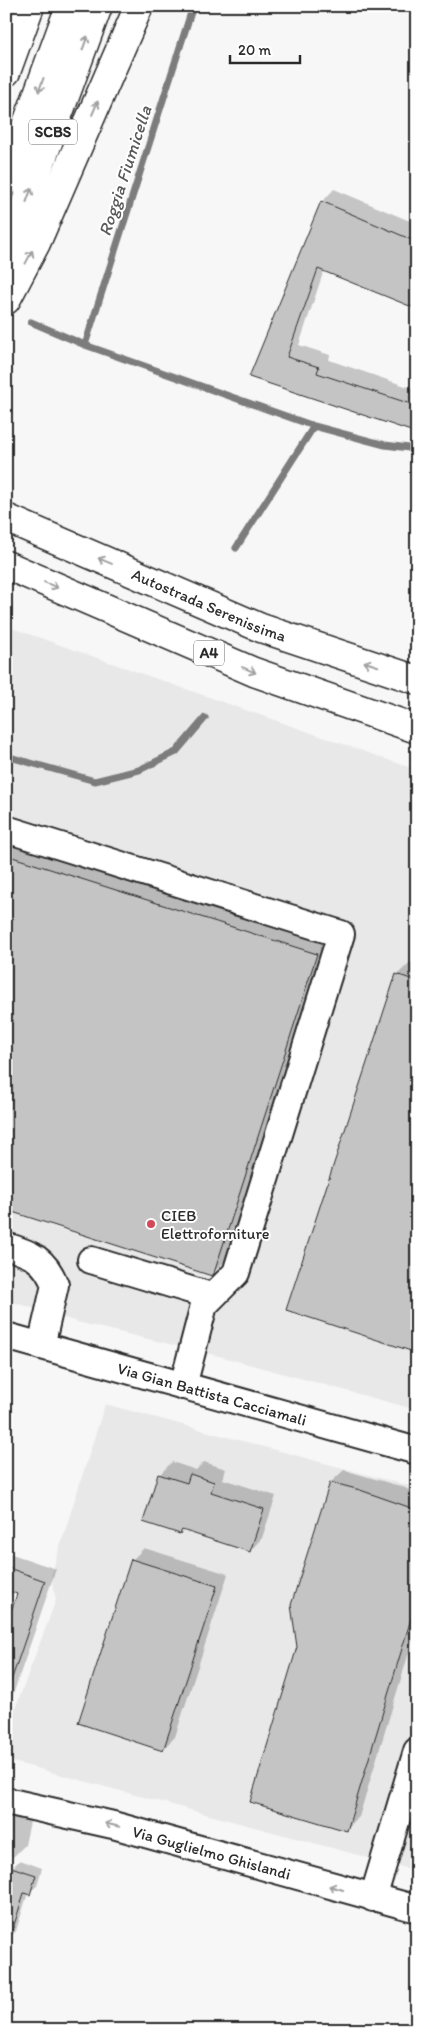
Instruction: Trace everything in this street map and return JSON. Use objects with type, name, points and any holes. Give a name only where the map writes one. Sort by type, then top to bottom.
[{"type":"highway","points":[[6,72],[30,6]]},
{"type":"highway","name":"SCBS","points":[[6,181],[70,6]]},
{"type":"highway","name":"SCBS","points":[[6,257],[98,6]]},
{"type":"highway","points":[[6,300],[36,243],[139,6]]},
{"type":"highway","name":"Autostrada Serenissima","points":[[6,518],[261,628],[417,680]]},
{"type":"highway","name":"A4","points":[[6,565],[254,672],[417,729]]},
{"type":"street","points":[[6,830],[341,934],[236,1274],[204,1305]]},
{"type":"street","points":[[6,1246],[35,1256],[44,1264],[55,1285],[41,1346]]},
{"type":"street","points":[[91,1260],[204,1294],[204,1305],[183,1386]]},
{"type":"street","name":"Via Gian Battista Cacciamali","points":[[6,1336],[417,1451]]},
{"type":"street","points":[[373,1898],[417,1751]]},
{"type":"street","name":"Via Guglielmo Ghislandi","points":[[6,1801],[113,1825],[417,1909]]},
{"type":"shaded area","points":[[6,626],[417,770],[417,1410],[219,1356],[81,1323],[6,1300]]},
{"type":"shaded area","points":[[105,1404],[417,1488],[417,1871],[6,1760],[6,1733],[56,1600],[51,1575]]},
{"type":"building","points":[[321,201],[417,242],[417,309],[318,269],[287,357],[319,367],[317,373],[417,406],[417,433],[249,377]]},
{"type":"building","points":[[6,855],[317,954],[212,1276],[6,1210]]},
{"type":"building","points":[[396,974],[417,981],[417,1353],[286,1310]]},
{"type":"building","points":[[158,1474],[187,1483],[190,1474],[214,1482],[211,1492],[264,1509],[250,1552],[182,1530],[180,1534],[143,1522]]},
{"type":"building","points":[[330,1482],[360,1490],[417,1510],[417,1599],[347,1831],[250,1802],[297,1647],[291,1605]]},
{"type":"building","points":[[131,1559],[217,1586],[163,1751],[78,1723]]},
{"type":"building","points":[[6,1567],[45,1581],[10,1684],[6,1684],[6,1626],[17,1594],[6,1590]]},
{"type":"building","points":[[11,1867],[36,1875],[30,1895],[24,1893],[11,1935],[6,1935],[6,1883]]},
{"type":"waterway","name":"Roggia Fiumicella","points":[[31,322],[85,345],[193,6]]},
{"type":"waterway","name":"Roggia Fiumicella","points":[[85,345],[314,426]]},
{"type":"waterway","name":"Roggia Fiumicella","points":[[236,548],[314,426],[385,445],[417,449]]},
{"type":"waterway","name":"Roggia Fiumicella","points":[[6,756],[95,781],[139,770],[176,752],[205,718]]},
{"type":"place","name":"CIEB Elettroforniture","points":[[151,1224]]}]
